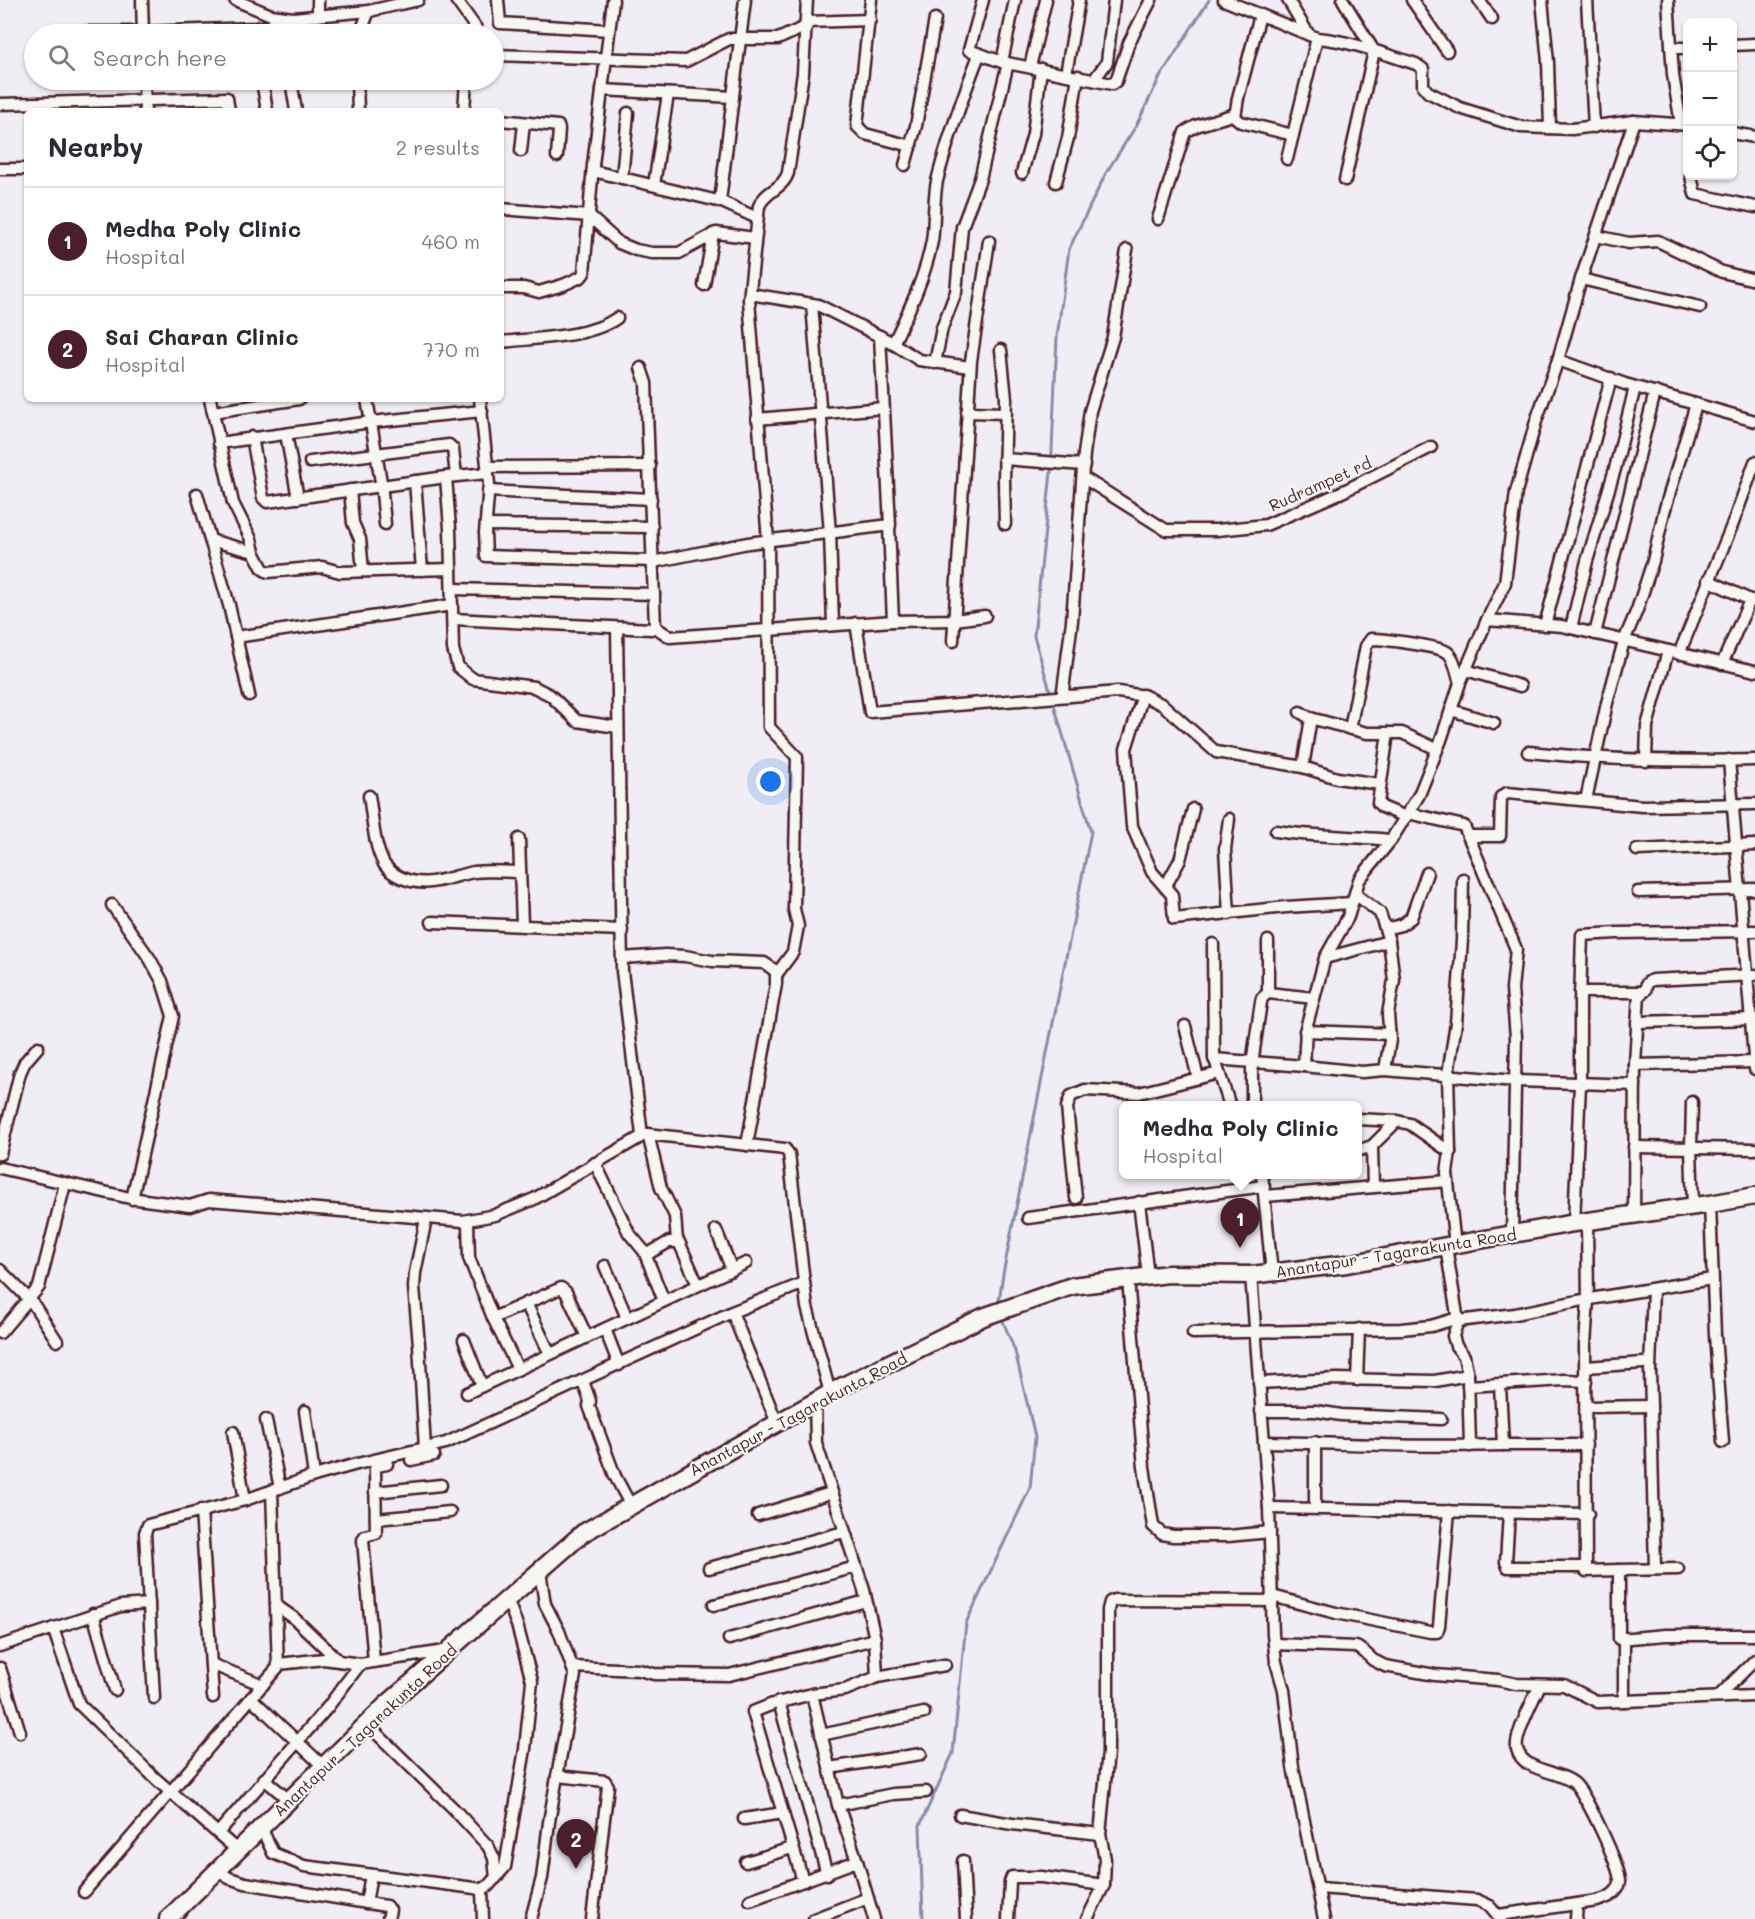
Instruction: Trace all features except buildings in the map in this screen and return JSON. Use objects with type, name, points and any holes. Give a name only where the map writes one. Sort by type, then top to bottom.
[{"type":"main road","name":"Anantapur - Tagarakunta Road","points":[[168,1919],[367,1724],[583,1533],[815,1401],[982,1317],[1072,1286],[1168,1274],[1251,1275],[1347,1264],[1581,1222],[1755,1196]]},
{"type":"street","points":[[142,0],[143,24]]},
{"type":"street","points":[[238,0],[281,18],[369,11],[418,0]]},
{"type":"street","points":[[318,0],[318,16]]},
{"type":"street","points":[[456,0],[473,24]]},
{"type":"street","points":[[498,0],[498,21],[500,23],[609,30]]},
{"type":"street","points":[[504,288],[524,288],[539,292],[582,275],[613,0]]},
{"type":"street","points":[[720,201],[744,0]]},
{"type":"street","points":[[747,1145],[776,975],[792,954],[798,928],[794,909],[797,757],[769,727],[768,541],[750,294],[759,206],[762,199],[783,184],[788,173],[803,73],[807,0]]},
{"type":"street","points":[[872,0],[857,126],[866,134],[911,146]]},
{"type":"street","points":[[983,0],[969,48],[971,52],[1005,63],[1112,84],[1116,81],[1124,55],[1151,0]]},
{"type":"street","points":[[936,363],[943,327],[956,292],[962,227],[980,179],[1005,63],[1015,0]]},
{"type":"street","points":[[1022,173],[1033,134],[1036,68],[1046,0]]},
{"type":"street","points":[[1066,74],[1079,0]]},
{"type":"street","points":[[1094,80],[1107,62],[1114,0]]},
{"type":"street","points":[[1224,0],[1313,36],[1416,64],[1423,69],[1423,86],[1428,92],[1460,108],[1521,127],[1572,129],[1634,122],[1683,124]]},
{"type":"street","points":[[1287,159],[1313,36],[1288,0]]},
{"type":"street","points":[[1412,0],[1447,51]]},
{"type":"street","points":[[1479,0],[1492,19]]},
{"type":"street","points":[[1542,0],[1548,62],[1550,128]]},
{"type":"street","points":[[1587,0],[1594,127]]},
{"type":"street","points":[[1668,0],[1673,75],[1683,120]]},
{"type":"street","points":[[1345,1],[1374,51],[1345,180]]},
{"type":"street","points":[[364,24],[369,11]]},
{"type":"street","points":[[1260,15],[1235,117],[1241,122],[1293,135]]},
{"type":"street","points":[[273,24],[281,18]]},
{"type":"street","points":[[281,18],[282,24]]},
{"type":"street","points":[[504,55],[686,61],[729,39],[778,39],[807,24],[870,20]]},
{"type":"street","points":[[905,165],[923,91],[934,20]]},
{"type":"street","points":[[1737,45],[1755,44]]},
{"type":"street","points":[[1671,48],[1683,48]]},
{"type":"street","points":[[894,344],[923,278],[931,242],[937,182],[957,113],[979,55]]},
{"type":"street","points":[[1056,182],[1068,138],[1078,76]]},
{"type":"street","points":[[144,90],[145,105]]},
{"type":"street","points":[[264,90],[267,108]]},
{"type":"street","points":[[293,90],[296,108]]},
{"type":"street","points":[[357,90],[358,108]]},
{"type":"street","points":[[464,108],[465,90]]},
{"type":"street","points":[[602,90],[733,97]]},
{"type":"street","points":[[654,185],[668,94]]},
{"type":"street","points":[[0,104],[145,105],[227,98],[229,108]]},
{"type":"street","points":[[622,178],[628,113]]},
{"type":"street","points":[[1158,219],[1185,132],[1196,126],[1235,114]]},
{"type":"street","points":[[504,120],[559,127],[557,156]]},
{"type":"street","points":[[1304,1066],[1305,1031],[1325,958],[1348,917],[1359,880],[1391,840],[1419,795],[1460,683],[1505,583],[1516,492],[1581,279],[1634,122]]},
{"type":"street","points":[[521,150],[524,123]]},
{"type":"street","points":[[1737,134],[1755,137]]},
{"type":"street","points":[[0,169],[24,169]]},
{"type":"street","points":[[593,171],[720,201],[757,218]]},
{"type":"street","points":[[1691,180],[1695,194],[1755,207]]},
{"type":"street","points":[[504,209],[589,216],[619,243],[652,253],[679,253],[721,232],[755,238]]},
{"type":"street","points":[[704,285],[713,234]]},
{"type":"street","points":[[1596,236],[1629,243],[1658,241],[1722,272],[1755,280]]},
{"type":"street","points":[[952,641],[970,367],[989,241]]},
{"type":"street","points":[[1071,696],[1064,693],[1063,684],[1072,621],[1090,411],[1113,337],[1127,250]]},
{"type":"street","points":[[1581,279],[1700,308]]},
{"type":"street","points":[[750,294],[812,304],[880,336],[919,360],[970,367]]},
{"type":"street","points":[[812,304],[830,533],[833,625]]},
{"type":"street","points":[[504,342],[584,331],[602,326],[617,318]]},
{"type":"street","points":[[880,336],[891,523],[889,526],[893,621]]},
{"type":"street","points":[[1002,350],[1006,413],[1005,525]]},
{"type":"street","points":[[1558,360],[1635,387],[1755,421]]},
{"type":"street","points":[[641,368],[646,383],[654,627]]},
{"type":"street","points":[[1545,625],[1611,378]]},
{"type":"street","points":[[1571,628],[1635,387]]},
{"type":"street","points":[[1595,634],[1655,392]]},
{"type":"street","points":[[211,402],[233,503],[251,538],[254,552],[266,572],[322,567],[340,572],[451,569]]},
{"type":"street","points":[[213,412],[230,404],[258,402]]},
{"type":"street","points":[[368,402],[382,485],[385,524]]},
{"type":"street","points":[[480,402],[488,470],[485,553],[488,557],[653,561],[768,541],[889,526]]},
{"type":"street","points":[[1586,800],[1624,641],[1653,561],[1664,512],[1696,404]]},
{"type":"street","points":[[758,419],[883,408]]},
{"type":"street","points":[[219,443],[371,422],[482,411]]},
{"type":"street","points":[[967,412],[1006,413]]},
{"type":"street","points":[[286,434],[298,498]]},
{"type":"street","points":[[252,437],[264,500],[269,502],[488,470],[650,466]]},
{"type":"street","points":[[310,462],[449,444],[453,449],[451,476],[452,605],[456,661],[463,673],[473,679],[534,687],[550,695],[577,721],[617,727]]},
{"type":"street","name":"Rudrampet rd","points":[[1087,480],[1166,531],[1227,529],[1266,525],[1342,492],[1431,447]]},
{"type":"street","points":[[1004,459],[1084,465]]},
{"type":"street","points":[[1646,761],[1647,726],[1674,652],[1733,523],[1755,462]]},
{"type":"street","points":[[415,481],[422,570]]},
{"type":"street","points":[[350,490],[353,523],[360,539],[363,571]]},
{"type":"street","points":[[489,491],[651,499]]},
{"type":"street","points":[[197,494],[229,605],[249,695]]},
{"type":"street","points":[[486,525],[652,527]]},
{"type":"street","points":[[210,540],[254,552]]},
{"type":"street","points":[[1708,580],[1753,601],[1722,664]]},
{"type":"street","points":[[452,590],[654,594]]},
{"type":"street","points":[[236,637],[370,615],[452,605]]},
{"type":"street","points":[[654,627],[670,637],[856,623],[954,620],[985,616]]},
{"type":"street","points":[[453,620],[617,628],[651,629],[654,627]]},
{"type":"street","points":[[1487,620],[1571,628],[1755,671]]},
{"type":"street","points":[[856,623],[870,712],[1118,692],[1143,695],[1163,705],[1216,752],[1303,767],[1337,778],[1380,784]]},
{"type":"street","points":[[617,628],[623,985],[645,1135],[661,1188],[675,1216],[677,1241],[681,1244],[698,1285]]},
{"type":"street","points":[[1350,729],[1366,646],[1371,639],[1446,652],[1452,658],[1460,683]]},
{"type":"street","points":[[1466,670],[1520,686]]},
{"type":"street","points":[[1143,695],[1126,749],[1132,826],[1152,872],[1172,896],[1175,920],[1353,898],[1380,913],[1389,941],[1394,980],[1388,1014],[1390,1034],[1385,1070]]},
{"type":"street","points":[[1451,710],[1494,723]]},
{"type":"street","points":[[1300,712],[1311,718],[1367,733],[1402,733],[1437,749]]},
{"type":"street","points":[[1303,767],[1311,718]]},
{"type":"street","points":[[1388,733],[1379,805],[1407,815],[1464,826],[1516,950],[1512,989],[1516,1037],[1512,1235]]},
{"type":"street","points":[[1528,752],[1594,759],[1646,761],[1755,760]]},
{"type":"street","points":[[1729,760],[1743,931],[1751,975],[1755,1069]]},
{"type":"street","points":[[1468,836],[1500,836],[1501,797],[1505,794],[1642,806],[1755,804]]},
{"type":"street","points":[[369,796],[382,861],[399,877],[418,883],[433,883],[475,872],[520,872]]},
{"type":"street","points":[[1165,887],[1180,860],[1193,809]]},
{"type":"street","points":[[1229,819],[1225,849],[1229,914]]},
{"type":"street","points":[[1276,831],[1309,836],[1391,840]]},
{"type":"street","points":[[519,839],[522,925]]},
{"type":"street","points":[[1637,850],[1755,845]]},
{"type":"street","points":[[1385,929],[1401,925],[1411,918],[1427,873]]},
{"type":"street","points":[[1463,879],[1462,940],[1456,1023],[1448,1075],[1450,1152],[1448,1181],[1450,1246],[1458,1320],[1453,1336],[1456,1346],[1464,1356],[1468,1380],[1470,1446]]},
{"type":"street","points":[[1638,892],[1755,889]]},
{"type":"street","points":[[112,905],[150,959],[162,981],[173,1016],[132,1199]]},
{"type":"street","points":[[432,922],[622,930]]},
{"type":"street","points":[[1678,1569],[1587,1571],[1588,1300],[1581,1222],[1580,992],[1582,935],[1755,931]]},
{"type":"street","points":[[1252,1101],[1253,1061],[1262,999],[1268,993],[1268,941]]},
{"type":"street","points":[[1325,958],[1389,941]]},
{"type":"street","points":[[1213,944],[1214,1059],[1228,1101]]},
{"type":"street","points":[[622,958],[665,955],[712,961],[755,962],[769,965],[776,975]]},
{"type":"street","points":[[1639,995],[1645,991],[1647,983],[1652,980],[1751,975]]},
{"type":"street","points":[[1580,992],[1639,992],[1635,1065],[1634,1215]]},
{"type":"street","points":[[1268,993],[1314,998]]},
{"type":"street","points":[[1637,1022],[1753,1020]]},
{"type":"street","points":[[1185,1026],[1198,1078]]},
{"type":"street","points":[[1305,1031],[1390,1034]]},
{"type":"street","points":[[0,1154],[20,1073],[25,1062],[38,1047]]},
{"type":"street","points":[[1214,1059],[1362,1072],[1385,1070],[1515,1081],[1635,1085]]},
{"type":"street","points":[[1635,1065],[1755,1062]]},
{"type":"street","points":[[1076,1198],[1067,1107],[1071,1096],[1085,1090],[1139,1093],[1219,1073]]},
{"type":"street","points":[[1692,1102],[1691,1148],[1702,1205],[1712,1279],[1724,1442]]},
{"type":"street","points":[[1362,1119],[1397,1120],[1410,1124],[1450,1152]]},
{"type":"street","points":[[1362,1149],[1372,1146],[1397,1120]]},
{"type":"street","points":[[0,1168],[132,1199],[190,1206],[214,1200],[468,1221],[495,1215],[528,1202],[645,1135],[788,1151],[807,1306],[830,1393]]},
{"type":"street","points":[[1372,1146],[1373,1187]]},
{"type":"street","points":[[1634,1147],[1755,1149]]},
{"type":"street","points":[[595,1163],[631,1237],[646,1255],[664,1301]]},
{"type":"street","points":[[1028,1218],[1264,1186],[1373,1187],[1448,1181]]},
{"type":"street","points":[[0,1334],[40,1283],[65,1184]]},
{"type":"street","points":[[1264,1186],[1272,1273]]},
{"type":"street","points":[[1139,1202],[1148,1276]]},
{"type":"street","points":[[426,1219],[414,1287],[430,1452]]},
{"type":"street","points":[[468,1221],[468,1253],[493,1318],[518,1369]]},
{"type":"street","points":[[716,1230],[732,1270]]},
{"type":"street","points":[[646,1255],[669,1242],[677,1241]]},
{"type":"street","points":[[467,1393],[746,1263]]},
{"type":"street","points":[[605,1266],[627,1318]]},
{"type":"street","points":[[0,1270],[28,1298],[57,1341]]},
{"type":"street","points":[[1251,1275],[1269,1508],[1276,1662],[1284,1690],[1293,1767],[1324,1919]]},
{"type":"street","points":[[1128,1279],[1143,1467],[1153,1526],[1161,1534],[1173,1536],[1228,1536],[1270,1532]]},
{"type":"street","points":[[1193,1333],[1426,1327],[1458,1320],[1515,1314],[1712,1279]]},
{"type":"street","points":[[374,1661],[363,1540],[365,1536],[376,1533],[375,1469],[377,1467],[430,1452],[732,1312],[804,1283]]},
{"type":"street","points":[[1653,1288],[1651,1338],[1655,1569]]},
{"type":"street","points":[[493,1318],[558,1289],[563,1289],[587,1336]]},
{"type":"street","points":[[526,1303],[550,1354]]},
{"type":"street","points":[[732,1312],[777,1423]]},
{"type":"street","points":[[604,1329],[619,1365]]},
{"type":"street","points":[[1357,1380],[1359,1329]]},
{"type":"street","points":[[464,1340],[482,1386]]},
{"type":"street","points":[[1586,1367],[1643,1363]]},
{"type":"street","points":[[1259,1383],[1468,1380],[1500,1385],[1564,1380],[1586,1382]]},
{"type":"street","points":[[583,1381],[590,1408],[615,1476],[631,1506]]},
{"type":"street","points":[[1500,1385],[1503,1445]]},
{"type":"street","points":[[815,1401],[816,1443],[864,1590],[874,1639],[877,1677]]},
{"type":"street","points":[[1586,1407],[1652,1406]]},
{"type":"street","points":[[1261,1411],[1316,1411],[1353,1416],[1441,1419]]},
{"type":"street","points":[[305,1412],[314,1476]]},
{"type":"street","points":[[84,1892],[279,1664],[276,1489],[266,1420]]},
{"type":"street","points":[[233,1432],[245,1500]]},
{"type":"street","points":[[1264,1442],[1470,1446],[1586,1444]]},
{"type":"street","points":[[1315,1442],[1315,1508]]},
{"type":"street","points":[[154,1698],[146,1527],[151,1523],[245,1500],[357,1464],[430,1452]]},
{"type":"street","points":[[375,1492],[441,1485]]},
{"type":"street","points":[[758,1515],[831,1492]]},
{"type":"street","points":[[1269,1508],[1588,1514]]},
{"type":"street","points":[[201,1510],[213,1697]]},
{"type":"street","points":[[1087,1919],[1104,1885],[1105,1859],[1100,1834],[1107,1752],[1108,1610],[1110,1602],[1114,1600],[1272,1598],[1437,1632],[1449,1511]]},
{"type":"street","points":[[376,1519],[450,1512]]},
{"type":"street","points":[[1509,1513],[1506,1562],[1509,1567],[1587,1567]]},
{"type":"street","points":[[709,1568],[844,1532]]},
{"type":"street","points":[[714,1605],[856,1567]]},
{"type":"street","points":[[1619,1570],[1618,1639],[1666,1635],[1755,1635]]},
{"type":"street","points":[[531,1919],[542,1878],[556,1776],[575,1676],[560,1632],[545,1604],[540,1571]]},
{"type":"street","points":[[261,1827],[273,1853],[304,1866],[482,1889],[489,1886],[505,1867],[525,1749],[532,1681],[517,1625],[507,1599]]},
{"type":"street","points":[[729,1639],[866,1601]]},
{"type":"street","points":[[0,1646],[121,1606],[149,1604]]},
{"type":"street","points":[[277,1606],[294,1618],[339,1661]]},
{"type":"street","points":[[93,1614],[115,1690]]},
{"type":"street","points":[[53,1628],[79,1704],[171,1792],[238,1851]]},
{"type":"street","points":[[1624,1638],[1624,1701]]},
{"type":"street","points":[[572,1667],[639,1670],[654,1674],[729,1676],[874,1639]]},
{"type":"street","points":[[1274,1644],[1356,1647],[1385,1666],[1435,1675],[1498,1680],[1516,1684],[1568,1685],[1576,1692],[1598,1701],[1755,1696]]},
{"type":"street","points":[[279,1664],[324,1659],[360,1664],[448,1651]]},
{"type":"street","points":[[1719,1696],[1755,1660]]},
{"type":"street","points":[[211,1664],[263,1685]]},
{"type":"street","points":[[218,1833],[327,1708],[360,1664]]},
{"type":"street","points":[[803,1881],[759,1739],[753,1712],[779,1702],[812,1694],[845,1690],[877,1677],[945,1665]]},
{"type":"street","points":[[0,1668],[20,1732]]},
{"type":"street","points":[[1319,1888],[1477,1900],[1491,1906],[1500,1917],[1597,1901],[1611,1895],[1619,1883],[1619,1874],[1610,1848],[1576,1785],[1527,1762],[1518,1753],[1517,1739],[1540,1685]]},
{"type":"street","points":[[812,1694],[838,1805],[874,1919]]},
{"type":"street","points":[[251,1698],[324,1767]]},
{"type":"street","points":[[779,1702],[827,1874]]},
{"type":"street","points":[[821,1735],[924,1713]]},
{"type":"street","points":[[367,1724],[453,1808],[488,1846],[494,1858],[496,1878]]},
{"type":"street","points":[[830,1768],[921,1754]]},
{"type":"street","points":[[556,1776],[605,1781],[608,1786],[592,1919]]},
{"type":"street","points":[[264,1779],[289,1800]]},
{"type":"street","points":[[838,1805],[894,1794],[926,1792]]},
{"type":"street","points":[[744,1819],[783,1813]]},
{"type":"street","points":[[960,1815],[1012,1824],[1100,1834]]},
{"type":"street","points":[[746,1862],[792,1848]]},
{"type":"street","points":[[750,1900],[827,1874],[857,1861]]},
{"type":"street","points":[[963,1861],[966,1919]]},
{"type":"street","points":[[217,1870],[229,1878],[245,1883],[388,1907],[390,1910],[388,1919]]},
{"type":"street","points":[[366,1903],[371,1875]]},
{"type":"street","points":[[1008,1919],[1012,1877],[1041,1877],[1104,1885]]},
{"type":"street","points":[[482,1889],[483,1919]]},
{"type":"street","points":[[814,1919],[868,1898]]},
{"type":"street","points":[[1576,1919],[1577,1904]]},
{"type":"waterway","points":[[1051,694],[1034,636],[1051,472],[1057,337],[1069,249],[1106,173],[1136,126],[1160,77],[1209,0]]},
{"type":"waterway","points":[[998,1307],[1091,832],[1053,701]]},
{"type":"waterway","points":[[923,1919],[920,1825],[953,1753],[966,1623],[1030,1488],[1035,1437],[1015,1351],[1001,1316]]},
{"type":"place","name":"Medha Poly Clinic","points":[[1240,1248]]},
{"type":"place","name":"Sai Charan Clinic","points":[[576,1869]]}]
